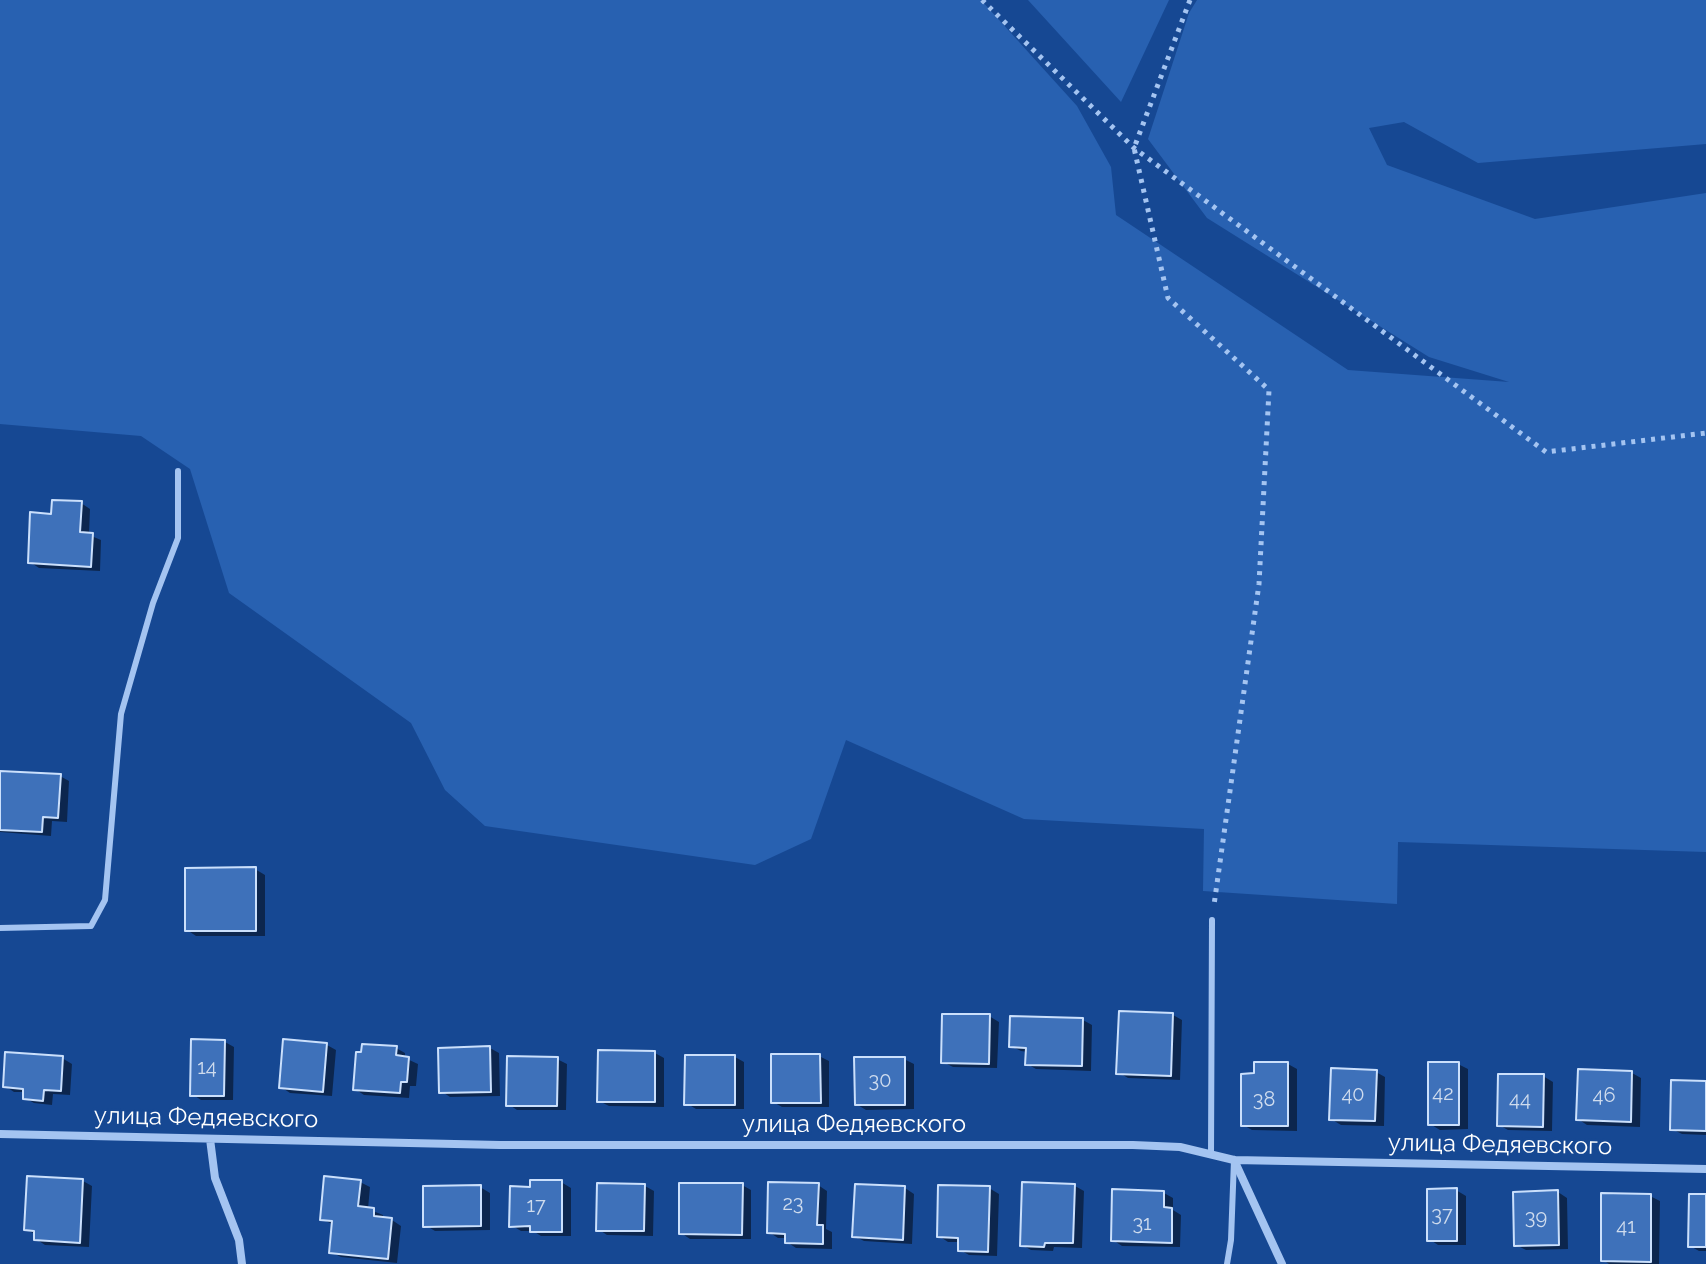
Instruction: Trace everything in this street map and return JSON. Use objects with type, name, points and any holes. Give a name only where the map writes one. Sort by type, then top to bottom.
[{"type":"street","name":"улица Федяевского","points":[[0,1134],[500,1145],[1133,1145],[1180,1147],[1234,1160],[1706,1169]]},
{"type":"street","points":[[210,1139],[215,1178],[239,1240],[242,1264]]},
{"type":"street","points":[[1234,1160],[1282,1264]]},
{"type":"lane","points":[[0,928],[91,926],[105,900],[121,714],[153,603],[178,538],[178,471]]},
{"type":"lane","points":[[1211,1154],[1212,920]]},
{"type":"lane","points":[[1227,1264],[1234,1160]]},
{"type":"path","points":[[982,0],[1134,148],[1546,452],[1706,433]]},
{"type":"path","points":[[1190,0],[1134,148],[1168,298],[1269,390],[1259,584],[1212,920]]},
{"type":"shaded area","points":[[0,0],[981,0],[1077,106],[1111,167],[1116,215],[1348,370],[1509,382],[1429,357],[1207,218],[1148,139],[1189,13],[1197,0],[1706,0],[1706,144],[1478,163],[1404,122],[1369,128],[1387,165],[1535,219],[1706,193],[1706,852],[1398,842],[1397,904],[1203,891],[1204,829],[1024,819],[846,740],[811,839],[755,865],[485,826],[445,790],[411,723],[229,593],[190,469],[141,436],[0,424]]},
{"type":"shaded area","points":[[1028,0],[1169,0],[1121,102]]},
{"type":"building","points":[[52,500],[82,501],[80,532],[93,533],[91,567],[28,563],[30,512],[51,514]]},
{"type":"building","points":[[0,771],[61,774],[58,818],[43,817],[42,832],[0,830]]},
{"type":"building","points":[[256,867],[256,931],[185,931],[185,868]]},
{"type":"building","points":[[1119,1011],[1173,1013],[1171,1076],[1116,1074]]},
{"type":"building","points":[[942,1014],[990,1014],[989,1064],[941,1063]]},
{"type":"building","points":[[1010,1016],[1083,1018],[1082,1066],[1025,1065],[1026,1048],[1009,1047]]},
{"type":"building","points":[[191,1039],[225,1040],[224,1096],[190,1096]]},
{"type":"building","points":[[283,1039],[327,1043],[323,1092],[279,1088]]},
{"type":"building","points":[[362,1044],[397,1046],[396,1055],[409,1057],[407,1082],[401,1082],[400,1093],[353,1090],[356,1052],[361,1052]]},
{"type":"building","points":[[490,1046],[491,1092],[439,1093],[438,1048]]},
{"type":"building","points":[[598,1050],[655,1051],[655,1102],[597,1102]]},
{"type":"building","points":[[5,1052],[63,1056],[61,1091],[44,1090],[43,1101],[23,1099],[23,1089],[3,1087]]},
{"type":"building","points":[[771,1054],[820,1054],[821,1103],[771,1103]]},
{"type":"building","points":[[685,1055],[735,1055],[735,1105],[684,1105]]},
{"type":"building","points":[[507,1056],[558,1057],[557,1106],[506,1106]]},
{"type":"building","points":[[854,1057],[905,1057],[905,1105],[855,1105]]},
{"type":"building","points":[[1254,1062],[1288,1062],[1288,1126],[1241,1126],[1241,1074],[1254,1073]]},
{"type":"building","points":[[1428,1062],[1459,1062],[1459,1125],[1428,1125]]},
{"type":"building","points":[[1331,1068],[1377,1070],[1375,1121],[1329,1120]]},
{"type":"building","points":[[1578,1069],[1632,1071],[1631,1122],[1576,1120]]},
{"type":"building","points":[[1498,1074],[1544,1074],[1543,1127],[1497,1126]]},
{"type":"building","points":[[1671,1080],[1706,1081],[1706,1131],[1670,1130]]},
{"type":"building","points":[[27,1176],[83,1179],[80,1243],[34,1240],[34,1231],[24,1230]]},
{"type":"building","points":[[324,1176],[361,1180],[358,1206],[374,1208],[374,1216],[392,1218],[388,1259],[329,1253],[332,1221],[320,1220]]},
{"type":"building","points":[[530,1180],[562,1180],[562,1232],[530,1232],[530,1226],[509,1227],[510,1186],[530,1187]]},
{"type":"building","points":[[768,1182],[819,1183],[817,1225],[823,1225],[823,1244],[785,1243],[785,1234],[767,1233]]},
{"type":"building","points":[[1022,1182],[1075,1184],[1073,1243],[1020,1246]]},
{"type":"building","points":[[597,1183],[645,1184],[644,1231],[596,1231]]},
{"type":"building","points":[[679,1183],[743,1183],[742,1235],[679,1234]]},
{"type":"building","points":[[855,1184],[905,1186],[903,1240],[852,1237]]},
{"type":"building","points":[[481,1185],[481,1226],[423,1227],[423,1186]]},
{"type":"building","points":[[938,1185],[990,1186],[988,1252],[958,1251],[958,1238],[937,1237]]},
{"type":"building","points":[[1457,1188],[1457,1241],[1427,1241],[1427,1189]]},
{"type":"building","points":[[1112,1189],[1164,1191],[1164,1207],[1172,1208],[1172,1243],[1111,1241]]},
{"type":"building","points":[[1558,1190],[1559,1245],[1514,1246],[1513,1192]]},
{"type":"building","points":[[1601,1193],[1651,1194],[1651,1262],[1601,1261]]},
{"type":"building","points":[[1689,1194],[1706,1194],[1706,1247],[1688,1247]]}]
